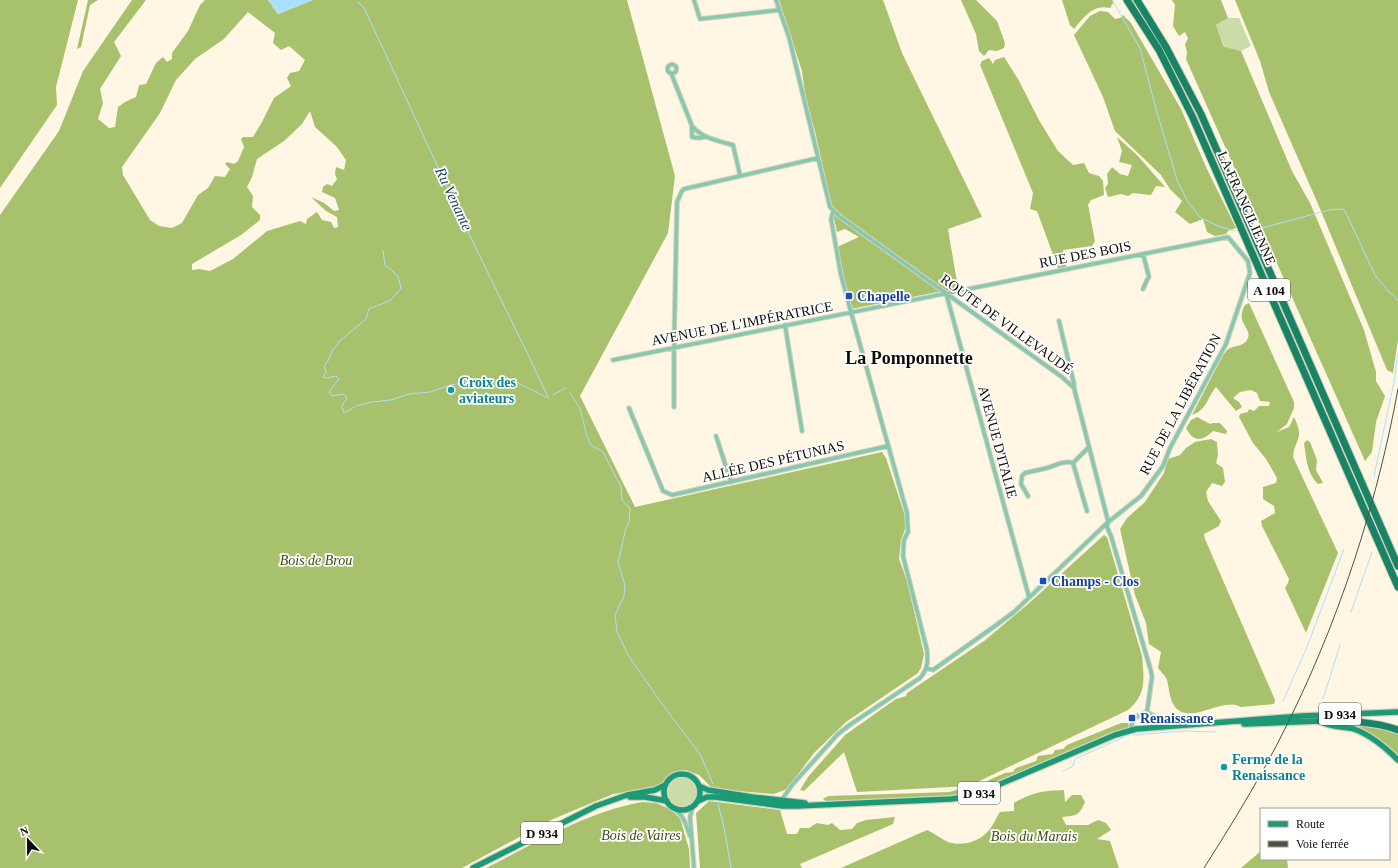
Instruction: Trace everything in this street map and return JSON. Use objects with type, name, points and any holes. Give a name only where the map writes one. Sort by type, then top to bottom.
[{"type":"highway","name":"LA FRANCILIENNE","points":[[1127,0],[1159,50],[1193,118],[1398,586]]},
{"type":"highway","name":"LA FRANCILIENNE","points":[[1137,0],[1166,47],[1201,114],[1398,566]]},
{"type":"highway","points":[[1320,721],[1355,721],[1377,724],[1398,730]]},
{"type":"main road","name":"D 934","points":[[698,801],[707,797],[715,797],[782,806],[951,799],[972,796],[1114,735],[1138,729],[1309,716],[1398,712]]},
{"type":"main road","name":"D 934","points":[[1130,731],[1201,726],[1320,721],[1326,725],[1355,730],[1367,735],[1379,743],[1398,760]]},
{"type":"main road","points":[[680,774],[687,774],[692,777],[699,786],[700,796],[698,801],[688,809],[675,809],[664,796],[665,785],[672,778],[680,774]]},
{"type":"main road","name":"D 934","points":[[473,868],[580,814],[612,800],[627,795],[655,790],[665,785]]},
{"type":"main road","name":"D 934","points":[[699,786],[708,790],[817,805]]},
{"type":"main road","name":"D 934","points":[[612,800],[645,797],[667,801]]},
{"type":"street","points":[[694,0],[700,19],[779,10]]},
{"type":"street","points":[[749,801],[761,800],[778,802],[781,800],[792,785],[838,734],[920,678],[927,668],[928,662],[903,556],[904,540],[908,532],[907,513],[841,275],[831,219],[833,212],[828,202],[789,37],[776,0]]},
{"type":"street","points":[[671,73],[692,126],[696,132],[705,137],[733,145],[740,175]]},
{"type":"street","points":[[692,126],[692,137],[705,137]]},
{"type":"street","points":[[674,407],[677,202],[682,191],[684,189],[740,175],[818,158]]},
{"type":"street","name":"ROUTE DE VILLEVAUDÉ","points":[[833,212],[1062,377],[1074,388],[1108,521],[1107,527],[1151,671],[1152,677],[1146,712]]},
{"type":"street","name":"RUE DES BOIS","points":[[946,293],[1228,237],[1248,261]]},
{"type":"street","points":[[1143,254],[1149,277],[1143,289]]},
{"type":"street","name":"RUE DE LA LIBÉRATION","points":[[927,668],[933,670],[938,667],[995,626],[1029,597],[1107,523],[1141,496],[1163,466],[1170,448],[1226,344],[1250,273],[1248,261]]},
{"type":"street","name":"AVENUE DE L'IMPÉRATRICE","points":[[613,360],[946,293]]},
{"type":"street","name":"AVENUE D'ITALIE","points":[[946,293],[1029,597]]},
{"type":"street","points":[[1059,321],[1074,388]]},
{"type":"street","points":[[785,325],[802,431]]},
{"type":"street","name":"ALLÉE DES PÉTUNIAS","points":[[629,408],[663,492],[672,495],[888,446]]},
{"type":"street","points":[[716,436],[731,482]]},
{"type":"street","points":[[1073,463],[1089,447]]},
{"type":"street","points":[[1028,496],[1021,484],[1022,476],[1025,473],[1061,463],[1073,463]]},
{"type":"street","points":[[1073,463],[1086,511]]},
{"type":"street","points":[[1130,731],[1134,719],[1140,713],[1146,712],[1168,723],[1198,724]]},
{"type":"street","points":[[693,806],[690,817],[694,868]]},
{"type":"street","points":[[675,809],[684,818],[692,843]]},
{"type":"green space","points":[[0,0],[78,0],[56,87],[57,105],[0,188]]},
{"type":"green space","points":[[88,0],[98,0],[90,5],[81,47],[77,49]]},
{"type":"green space","name":"Bois de Brou","points":[[132,0],[146,0],[114,42],[121,56],[100,89],[103,103],[98,119],[109,128],[115,127],[118,107],[136,97],[139,85],[146,84],[156,63],[163,57],[167,62],[172,59],[172,53],[188,31],[200,5],[205,0],[268,0],[278,14],[313,0],[627,0],[675,176],[668,233],[580,396],[635,507],[882,452],[886,458],[905,516],[905,529],[901,540],[899,559],[907,581],[924,654],[921,668],[918,673],[846,722],[814,753],[787,789],[774,794],[713,789],[699,775],[685,770],[676,772],[657,787],[613,794],[551,820],[462,868],[0,868],[0,215],[59,131],[83,71]],"holes":[[[248,12],[275,33],[273,43],[281,50],[289,46],[305,60],[299,71],[290,73],[287,78],[291,86],[274,98],[253,137],[243,137],[241,139],[244,147],[238,161],[234,164],[227,162],[225,164],[230,169],[225,177],[215,176],[208,188],[198,195],[182,223],[172,228],[159,226],[150,220],[123,175],[122,167],[160,113],[176,80],[195,59],[224,39]],[[310,111],[315,127],[337,147],[346,160],[344,170],[336,167],[335,174],[337,179],[332,186],[327,184],[323,187],[322,192],[335,198],[339,210],[334,211],[324,203],[311,197],[326,211],[337,217],[338,227],[334,228],[331,222],[322,220],[317,212],[307,219],[306,224],[300,221],[267,231],[233,259],[210,271],[199,269],[192,270],[192,264],[241,235],[260,220],[260,215],[252,207],[253,196],[247,187],[252,177],[257,159],[284,141],[302,124]]]},
{"type":"green space","points":[[779,0],[883,0],[902,53],[982,217],[948,229],[958,288],[851,309],[837,247],[859,237],[845,229],[837,232],[815,131],[807,107],[802,71]]},
{"type":"green space","points":[[961,0],[976,0],[997,21],[1005,43],[1004,48],[997,51],[989,50],[984,56],[979,51],[976,34]]},
{"type":"green space","points":[[1062,0],[1113,0],[1113,3],[1110,8],[1104,7],[1089,12],[1074,29],[1070,25]]},
{"type":"green space","points":[[1172,0],[1221,0],[1228,18],[1216,25],[1224,47],[1241,51],[1292,171],[1310,203],[1364,330],[1376,372],[1376,381],[1385,396],[1376,422],[1372,452],[1365,461],[1186,59],[1187,52],[1185,45],[1188,38],[1185,32],[1179,36],[1173,26],[1175,5]]},
{"type":"green space","points":[[1235,0],[1398,0],[1398,340],[1393,373],[1387,370],[1318,204],[1269,92],[1260,61]]},
{"type":"green space","points":[[1100,11],[1108,12],[1115,19],[1120,18],[1123,15],[1131,23],[1181,109],[1206,167],[1236,228],[1228,231],[1226,234],[1215,236],[1207,232],[1203,219],[1190,224],[1175,212],[1182,201],[1170,189],[1161,175],[1115,131],[1103,97],[1074,35],[1090,16]]},
{"type":"green space","points":[[1228,18],[1239,18],[1251,46],[1241,51],[1225,48],[1216,25]]},
{"type":"green space","points":[[1004,57],[1058,151],[1073,165],[1084,163],[1089,173],[1099,176],[1103,181],[1104,195],[1091,200],[1088,205],[1095,241],[1092,246],[1063,250],[1067,269],[1059,271],[1037,211],[1030,209],[1033,193],[980,65],[982,61],[989,58],[993,64],[995,60]]},
{"type":"green space","points":[[1117,137],[1138,156],[1165,187],[1156,186],[1151,195],[1133,193],[1128,196],[1121,194],[1108,197],[1105,188],[1108,184],[1107,174],[1112,167],[1120,174],[1128,176],[1132,165],[1119,162],[1122,151]]},
{"type":"green space","points":[[1249,303],[1294,402],[1294,408],[1287,424],[1277,432],[1289,427],[1294,417],[1299,434],[1293,457],[1338,553],[1306,633],[1285,588],[1289,579],[1262,526],[1261,521],[1275,513],[1274,506],[1263,499],[1263,487],[1276,483],[1277,478],[1266,459],[1253,443],[1239,417],[1240,414],[1248,412],[1249,409],[1254,411],[1259,406],[1269,406],[1270,402],[1260,401],[1257,393],[1251,390],[1240,392],[1233,398],[1239,402],[1242,407],[1236,411],[1216,387],[1204,407],[1192,415],[1223,355],[1229,348],[1243,344],[1247,340],[1248,332],[1243,321],[1242,311],[1245,305]]},
{"type":"green space","points":[[1197,417],[1210,424],[1220,423],[1227,431],[1226,434],[1213,431],[1201,439],[1195,438],[1186,428],[1191,420]]},
{"type":"green space","points":[[1211,439],[1217,442],[1218,455],[1216,463],[1223,468],[1225,482],[1222,486],[1212,483],[1206,492],[1208,501],[1221,521],[1219,526],[1204,534],[1205,539],[1275,700],[1274,704],[1241,707],[1228,705],[1200,712],[1186,713],[1181,712],[1174,705],[1170,696],[1167,680],[1158,668],[1161,652],[1149,644],[1146,623],[1135,595],[1120,529],[1127,518],[1145,502],[1164,473],[1168,459],[1180,455],[1186,448],[1195,442]]},
{"type":"green space","points":[[1307,440],[1310,442],[1317,460],[1316,470],[1323,483],[1318,484],[1314,480],[1309,470],[1304,443]]},
{"type":"green space","points":[[1104,535],[1107,537],[1142,656],[1143,686],[1138,698],[1128,710],[969,786],[857,792],[844,752],[804,791],[800,790],[808,777],[845,735],[896,699],[906,696],[907,693],[984,641],[1027,605]]},
{"type":"green space","points":[[1121,723],[1128,723],[1129,726],[1126,729],[980,791],[952,797],[827,802],[823,799],[828,796],[950,792],[962,789],[974,789],[978,785],[988,784],[989,780],[1005,773],[1013,772],[1016,768],[1036,761],[1038,756],[1053,754],[1055,750],[1063,749],[1067,745]]},
{"type":"green space","points":[[1356,724],[1382,728],[1398,733],[1398,757],[1357,728]]},
{"type":"green space","points":[[683,777],[694,781],[698,792],[694,803],[683,807],[672,803],[668,792],[672,781]]},
{"type":"green space","name":"Bois du Marais","points":[[1064,790],[1065,802],[1072,795],[1081,795],[1085,802],[1077,814],[1062,817],[1066,825],[1088,825],[1098,820],[1106,823],[1111,830],[1097,839],[1110,841],[1119,868],[841,868],[927,830],[948,842],[962,844],[972,842],[980,838],[991,828],[1000,812],[1014,811],[1014,803],[1027,796],[1038,793]]},
{"type":"green space","points":[[709,801],[780,810],[787,834],[797,834],[800,828],[809,828],[817,823],[828,825],[832,823],[840,830],[852,829],[857,823],[866,820],[895,817],[893,824],[800,864],[802,868],[700,868],[696,813]]},
{"type":"green space","name":"Bois de Vaires","points":[[642,802],[656,803],[670,809],[680,818],[689,849],[690,868],[486,868],[562,829],[601,813]]},
{"type":"green space","points":[[1260,852],[1260,860],[1287,860],[1288,868],[1241,868]]},
{"type":"water","points":[[268,0],[313,0],[278,14]]},
{"type":"waterway","points":[[1112,0],[1140,48],[1177,180],[1188,202],[1200,217],[1218,226],[1235,231]]},
{"type":"waterway","name":"Ru Venante","points":[[358,2],[364,8],[470,236],[548,397]]},
{"type":"waterway","points":[[1262,228],[1329,210],[1344,209],[1375,275],[1389,292],[1398,300]]},
{"type":"waterway","points":[[383,250],[385,265],[398,276],[401,288],[391,300],[369,309],[366,319],[340,341],[332,351],[324,366],[326,372],[323,377],[327,378],[336,376],[339,379],[329,392],[332,396],[343,394],[347,398],[342,406],[344,413],[356,406],[372,402],[391,400],[409,394],[430,392],[465,382],[479,386],[497,382],[504,376],[548,398]]},
{"type":"waterway","points":[[1374,476],[1394,382],[1398,353]]},
{"type":"waterway","points":[[553,395],[565,388],[566,389]]},
{"type":"waterway","points":[[570,393],[580,408],[587,437],[591,445],[603,452],[621,487],[622,500],[630,509],[629,522],[626,528],[618,562],[625,585],[624,596],[615,615],[617,632],[628,655],[662,704],[700,754],[713,784]]},
{"type":"waterway","points":[[1283,701],[1307,647],[1344,549]]},
{"type":"waterway","points":[[1351,612],[1372,552]]},
{"type":"waterway","points":[[1323,699],[1340,645]]},
{"type":"waterway","points":[[1134,735],[1185,731],[1215,732]]},
{"type":"waterway","points":[[1063,771],[1073,766],[1075,759],[1124,737]]},
{"type":"waterway","points":[[718,804],[724,827],[731,868]]},
{"type":"railway","points":[[1204,868],[1265,767],[1288,723],[1329,631],[1362,535],[1376,487],[1398,389]]},
{"type":"place","name":"Chapelle","points":[[849,296]]},
{"type":"place","name":"Croix des aviateurs","points":[[451,390]]},
{"type":"place","name":"Champs - Clos","points":[[1043,581]]},
{"type":"place","name":"Renaissance","points":[[1132,718]]},
{"type":"place","name":"Ferme de la Renaissance","points":[[1224,767]]},
{"type":"district","name":"La Pomponnette","points":[[909,358]]}]
